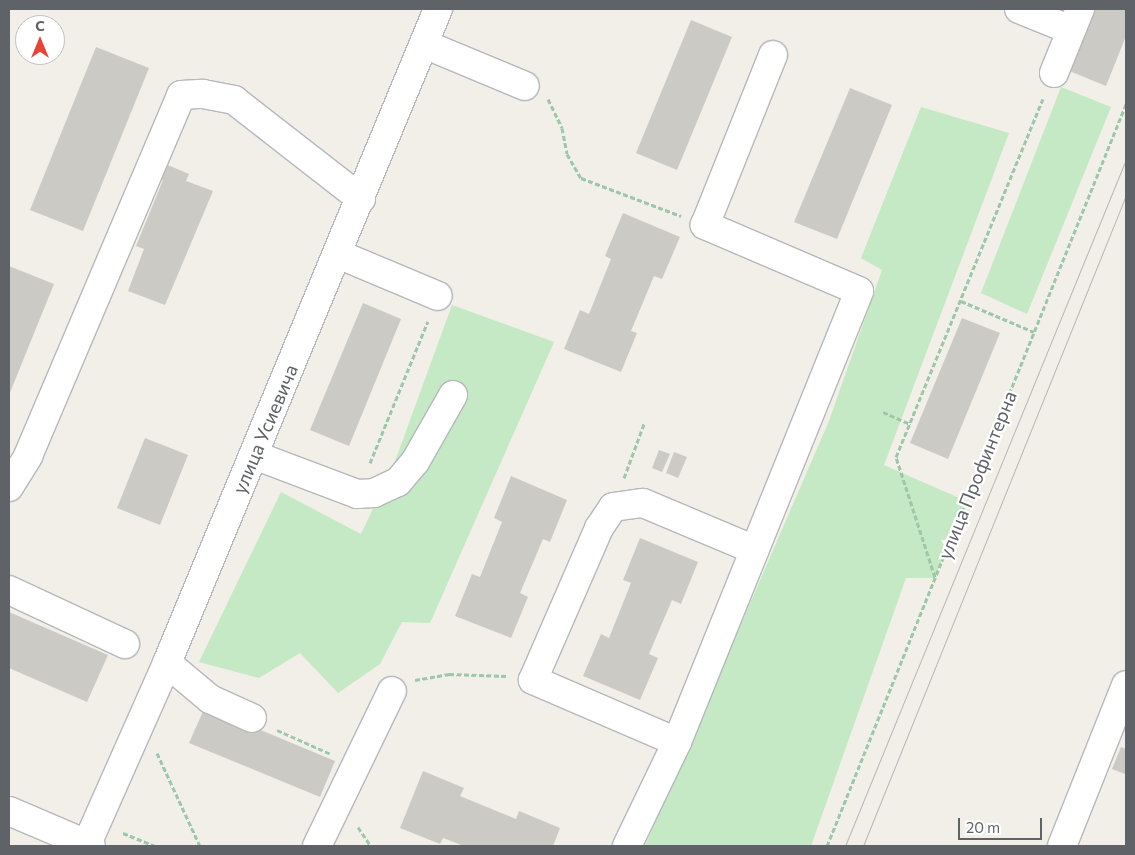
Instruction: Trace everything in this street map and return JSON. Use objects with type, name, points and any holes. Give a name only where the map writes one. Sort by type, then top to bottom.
[{"type":"street","name":"улица Усиевича","points":[[88,846],[254,456],[438,9]]},
{"type":"street","points":[[1018,9],[1076,19],[1054,73]]},
{"type":"street","points":[[424,44],[525,86]]},
{"type":"street","points":[[627,846],[677,742],[859,291],[705,224],[773,55]]},
{"type":"street","points":[[9,487],[28,456],[181,95],[203,94],[234,100],[361,199]]},
{"type":"street","points":[[338,254],[438,296]]},
{"type":"street","points":[[254,456],[357,494],[374,493],[398,482],[415,462],[453,395]]},
{"type":"street","points":[[677,742],[534,680],[599,528],[613,507],[643,503],[756,550]]},
{"type":"street","points":[[9,590],[125,644]]},
{"type":"street","points":[[167,663],[210,699],[252,718]]},
{"type":"street","points":[[1062,846],[1126,686]]},
{"type":"street","points":[[317,846],[392,691]]},
{"type":"street","points":[[9,811],[88,846]]},
{"type":"path","points":[[935,578],[896,457],[1054,73]]},
{"type":"path","points":[[525,86],[551,100],[567,154],[581,178],[705,224]]},
{"type":"path","name":"улица Профинтерна","points":[[827,846],[1126,104]]},
{"type":"path","points":[[357,494],[438,296]]},
{"type":"path","points":[[961,301],[1034,332]]},
{"type":"path","points":[[883,412],[910,424]]},
{"type":"path","points":[[613,507],[644,424]]},
{"type":"path","points":[[392,691],[416,680],[449,674],[534,680]]},
{"type":"path","points":[[252,718],[356,766]]},
{"type":"path","points":[[142,720],[200,846]]},
{"type":"green space","points":[[1061,87],[1111,107],[1027,314],[981,293]]},
{"type":"green space","points":[[921,107],[1009,133],[884,465],[966,501],[935,578],[906,578],[811,846],[645,846],[829,421],[882,270],[861,258]]},
{"type":"green space","points":[[452,305],[554,342],[430,623],[402,622],[380,664],[338,693],[300,653],[259,678],[199,662],[281,492],[361,534],[394,464]]},
{"type":"building","points":[[1092,9],[1126,9],[1126,36],[1106,86],[1067,70]]},
{"type":"building","points":[[691,20],[732,37],[677,170],[636,153]]},
{"type":"building","points":[[96,47],[149,68],[83,231],[30,210]]},
{"type":"building","points":[[850,88],[892,105],[837,239],[794,222]]},
{"type":"building","points":[[163,163],[189,174],[186,181],[213,191],[165,305],[128,291],[144,249],[136,246],[163,180],[157,178]]},
{"type":"building","points":[[623,213],[680,237],[662,279],[654,276],[631,331],[637,333],[621,372],[564,349],[580,310],[589,314],[611,259],[605,256]]},
{"type":"building","points":[[9,266],[54,284],[9,395]]},
{"type":"building","points":[[363,303],[401,319],[349,446],[310,430]]},
{"type":"building","points":[[962,318],[1000,333],[948,459],[910,443]]},
{"type":"building","points":[[145,438],[188,455],[160,525],[117,508]]},
{"type":"building","points":[[659,450],[670,454],[662,472],[652,468]]},
{"type":"building","points":[[674,452],[687,457],[678,478],[666,473]]},
{"type":"building","points":[[511,476],[567,500],[550,542],[543,539],[520,593],[528,597],[511,638],[455,616],[472,574],[480,577],[502,522],[494,518]]},
{"type":"building","points":[[640,538],[698,562],[681,604],[672,600],[649,654],[658,658],[640,700],[583,676],[601,634],[609,638],[631,583],[623,580]]},
{"type":"building","points":[[9,612],[108,655],[87,702],[9,668]]},
{"type":"building","points":[[205,707],[335,761],[320,797],[189,743]]},
{"type":"building","points":[[1121,747],[1126,749],[1125,774],[1112,769]]},
{"type":"building","points":[[423,771],[464,788],[460,796],[516,819],[519,811],[560,828],[553,846],[464,846],[443,838],[440,844],[400,828]]},
{"type":"tram line","points":[[845,846],[1126,159]]},
{"type":"tram line","points":[[863,846],[1126,195]]}]
